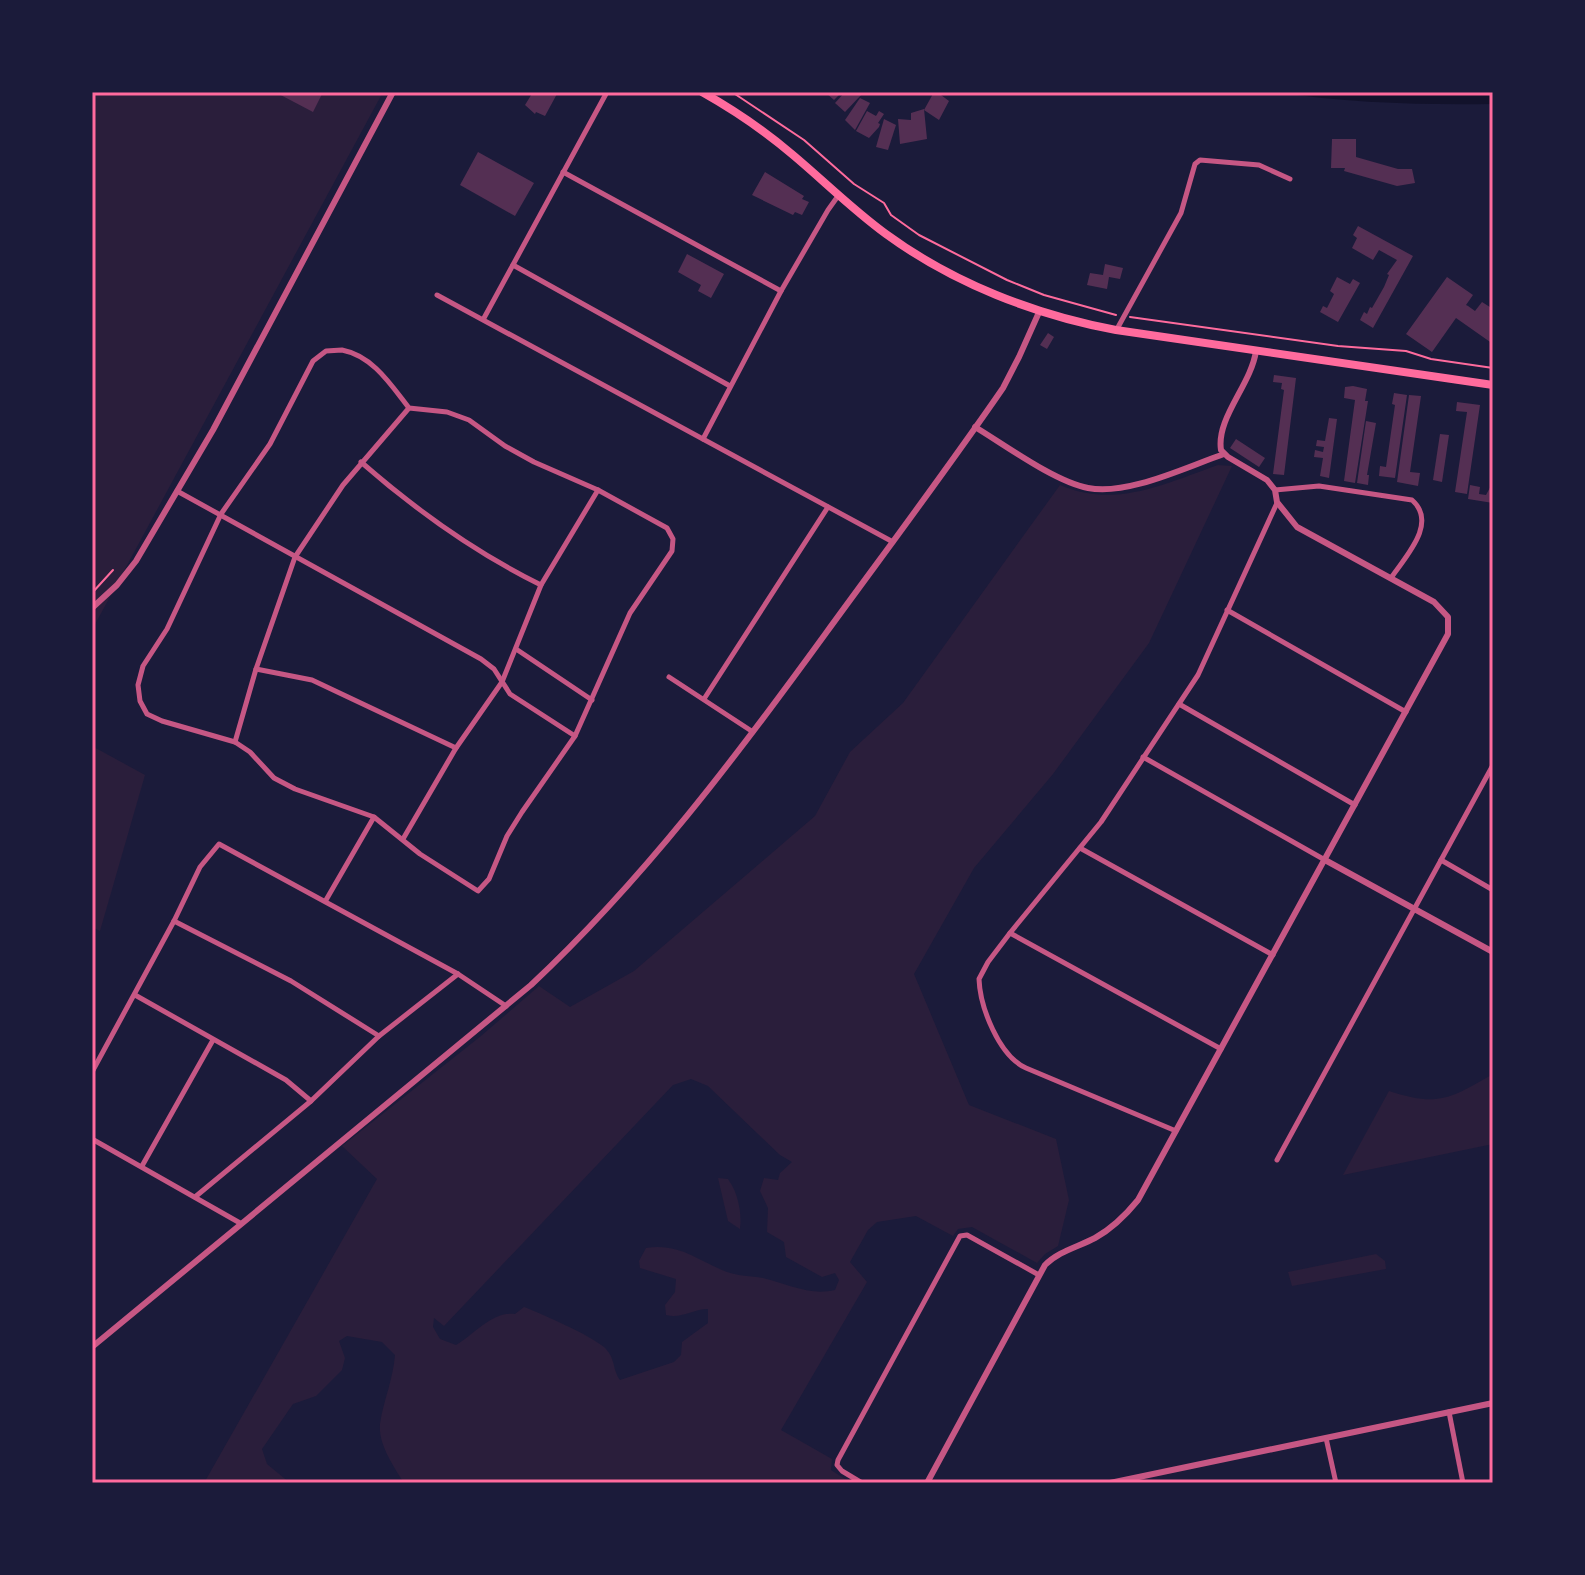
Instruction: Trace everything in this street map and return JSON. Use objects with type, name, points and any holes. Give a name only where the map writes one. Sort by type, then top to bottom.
[{"type":"highway","points":[[702,92],[763,131],[887,235],[976,285],[1040,310],[1116,330],[1493,385]]},
{"type":"street","points":[[92,608],[127,574],[213,430],[393,92]]},
{"type":"street","points":[[484,318],[607,92]]},
{"type":"street","points":[[1116,330],[1181,213],[1195,164],[1200,160],[1259,165],[1290,179]]},
{"type":"street","points":[[563,172],[781,291]]},
{"type":"street","points":[[703,439],[781,291],[839,195]]},
{"type":"street","points":[[513,265],[730,386]]},
{"type":"street","points":[[437,295],[893,542]]},
{"type":"street","points":[[92,1347],[506,1006],[571,947],[658,850],[753,732],[893,542],[1012,370],[1040,310]]},
{"type":"street","points":[[326,351],[357,353],[370,362],[409,408],[447,412],[469,420],[534,462],[598,490],[667,528],[673,539],[672,551],[630,613],[575,736],[522,812],[507,836],[489,879],[478,891],[420,854],[374,817],[295,789],[274,778],[250,752],[235,742],[162,721],[147,714],[140,701],[138,685],[143,666],[167,629],[221,514],[270,444],[313,361],[326,351]]},
{"type":"street","points":[[1176,1131],[1017,1065],[997,1039],[979,979],[1010,933],[1080,848],[1205,663],[1276,509],[1275,490],[1267,480],[1224,454],[1220,445],[1224,425],[1252,370],[1256,351]]},
{"type":"street","points":[[235,742],[256,669],[295,557],[343,485],[409,408]]},
{"type":"street","points":[[975,427],[1057,476],[1079,486],[1097,489],[1127,486],[1224,454]]},
{"type":"street","points":[[361,462],[441,528],[476,551],[541,585]]},
{"type":"street","points":[[1275,490],[1319,486],[1412,500],[1420,507],[1424,518],[1419,536],[1391,578]]},
{"type":"street","points":[[403,839],[456,748],[502,682],[541,585],[598,490]]},
{"type":"street","points":[[177,491],[481,659],[494,669],[510,694],[575,736]]},
{"type":"street","points":[[927,1483],[1039,1275],[1052,1258],[1104,1233],[1138,1200],[1443,645],[1450,625],[1448,617],[1434,602],[1297,527],[1277,502]]},
{"type":"street","points":[[704,699],[828,507]]},
{"type":"street","points":[[1227,610],[1406,712]]},
{"type":"street","points":[[516,649],[592,700]]},
{"type":"street","points":[[256,669],[312,680],[456,748]]},
{"type":"street","points":[[669,677],[753,732]]},
{"type":"street","points":[[1179,704],[1355,805]]},
{"type":"street","points":[[1143,757],[1493,952]]},
{"type":"street","points":[[1277,1160],[1493,765]]},
{"type":"street","points":[[326,900],[374,817]]},
{"type":"street","points":[[92,1072],[200,867],[219,844],[458,974],[506,1006]]},
{"type":"street","points":[[1080,848],[1273,955]]},
{"type":"street","points":[[1441,860],[1493,890]]},
{"type":"street","points":[[174,921],[291,981],[339,1008],[379,1036]]},
{"type":"street","points":[[1010,933],[1221,1049]]},
{"type":"street","points":[[195,1197],[311,1101],[379,1036],[458,974]]},
{"type":"street","points":[[135,995],[286,1080],[311,1101]]},
{"type":"street","points":[[142,1166],[213,1040]]},
{"type":"street","points":[[92,1139],[240,1223]]},
{"type":"street","points":[[862,1483],[838,1467],[838,1460],[963,1234],[1039,1275]]},
{"type":"street","points":[[1110,1483],[1138,1480],[1493,1403]]},
{"type":"street","points":[[1449,1412],[1463,1483]]},
{"type":"street","points":[[1326,1438],[1336,1483]]},
{"type":"path","points":[[732,92],[804,140],[854,184],[884,203],[891,215],[919,235],[1007,280],[1044,295],[1116,315]]},
{"type":"path","points":[[1130,317],[1338,346],[1406,351],[1431,359],[1493,368]]},
{"type":"path","points":[[92,593],[113,570]]},
{"type":"shaded area","points":[[92,92],[383,92],[92,630]]},
{"type":"shaded area","points":[[1276,92],[1493,92],[1493,104],[1384,102]]},
{"type":"shaded area","points":[[1218,465],[1232,466],[1149,643],[1053,774],[974,868],[914,974],[969,1105],[1056,1139],[1069,1200],[1058,1246],[1037,1263],[972,1227],[958,1229],[953,1236],[916,1216],[877,1222],[868,1230],[850,1262],[867,1282],[781,1430],[832,1459],[831,1470],[851,1483],[404,1483],[388,1455],[380,1432],[395,1355],[382,1342],[347,1336],[339,1341],[345,1358],[342,1370],[316,1396],[293,1404],[262,1449],[267,1464],[290,1483],[204,1483],[377,1179],[342,1146],[539,986],[570,1007],[634,971],[815,816],[850,752],[903,703],[1060,485],[1100,495],[1120,494],[1159,486]],"holes":[[[691,1079],[708,1086],[780,1155],[792,1162],[780,1173],[778,1180],[764,1178],[760,1191],[768,1208],[767,1232],[784,1242],[786,1257],[822,1277],[835,1273],[839,1280],[835,1290],[817,1292],[740,1275],[678,1250],[646,1248],[639,1261],[640,1268],[676,1279],[675,1292],[665,1305],[666,1315],[677,1316],[708,1309],[708,1323],[682,1342],[681,1355],[674,1362],[620,1380],[604,1347],[524,1307],[515,1314],[491,1320],[456,1345],[440,1339],[433,1327],[434,1318],[444,1326],[673,1085]]]},
{"type":"shaded area","points":[[92,746],[145,775],[100,931],[92,927]]},
{"type":"shaded area","points":[[1493,1074],[1493,1144],[1343,1175],[1389,1091],[1420,1099],[1443,1098]]},
{"type":"shaded area","points":[[718,1178],[728,1179],[734,1190],[740,1209],[740,1229],[728,1221]]},
{"type":"shaded area","points":[[1376,1254],[1385,1261],[1386,1269],[1292,1286],[1288,1272]]},
{"type":"building","points":[[275,92],[323,92],[313,112]]},
{"type":"building","points":[[533,92],[558,92],[545,116],[535,114],[525,105]]},
{"type":"building","points":[[825,92],[842,92],[834,100]]},
{"type":"building","points":[[845,92],[862,94],[845,112],[835,103]]},
{"type":"building","points":[[934,92],[942,92],[941,95],[949,101],[939,120],[924,110]]},
{"type":"building","points":[[860,98],[870,103],[855,130],[845,120]]},
{"type":"building","points":[[924,109],[927,139],[900,144],[898,119],[911,120],[911,113]]},
{"type":"building","points":[[867,111],[876,116],[879,111],[884,114],[879,127],[869,138],[856,131]]},
{"type":"building","points":[[884,119],[896,125],[888,150],[876,147]]},
{"type":"building","points":[[1332,139],[1356,139],[1356,157],[1398,169],[1412,169],[1415,183],[1397,186],[1344,171],[1345,168],[1331,168]]},
{"type":"building","points":[[478,152],[534,183],[515,216],[460,185]]},
{"type":"building","points":[[765,172],[804,196],[802,199],[809,202],[802,215],[795,212],[793,215],[752,195]]},
{"type":"building","points":[[1358,226],[1413,256],[1373,328],[1360,320],[1364,312],[1367,314],[1372,308],[1384,287],[1387,274],[1397,260],[1379,250],[1373,260],[1352,248],[1357,238],[1353,235]]},
{"type":"building","points":[[687,254],[724,274],[711,298],[698,291],[701,285],[678,272]]},
{"type":"building","points":[[1105,264],[1123,268],[1120,279],[1109,277],[1107,289],[1087,285],[1090,273],[1103,275]]},
{"type":"building","points":[[1337,277],[1350,284],[1353,279],[1360,283],[1338,322],[1320,312],[1323,306],[1327,308],[1334,294],[1330,291]]},
{"type":"building","points":[[1447,277],[1473,295],[1466,305],[1475,311],[1482,302],[1493,309],[1493,344],[1456,318],[1432,352],[1406,334]]},
{"type":"building","points":[[1048,333],[1054,337],[1047,349],[1040,345]]},
{"type":"building","points":[[1274,375],[1296,378],[1284,475],[1273,474],[1284,390],[1281,389],[1282,383],[1273,382]]},
{"type":"building","points":[[1345,387],[1367,389],[1365,401],[1368,401],[1355,483],[1344,481],[1355,400],[1344,398]]},
{"type":"building","points":[[1394,393],[1407,395],[1395,478],[1379,476],[1380,466],[1386,467]]},
{"type":"building","points":[[1409,395],[1421,396],[1410,472],[1420,473],[1418,486],[1397,482]]},
{"type":"building","points":[[1457,402],[1480,405],[1467,494],[1455,492],[1467,412],[1456,411]]},
{"type":"building","points":[[1329,418],[1337,419],[1329,478],[1320,476],[1323,458],[1314,457],[1315,450],[1323,452],[1324,447],[1316,446],[1317,440],[1325,441]]},
{"type":"building","points":[[1366,421],[1376,423],[1368,485],[1357,483]]},
{"type":"building","points":[[1440,434],[1449,435],[1442,482],[1433,480]]},
{"type":"building","points":[[1236,439],[1265,458],[1259,467],[1230,448]]},
{"type":"building","points":[[1493,482],[1493,503],[1468,499],[1470,485],[1480,487],[1479,494],[1486,495]]}]
